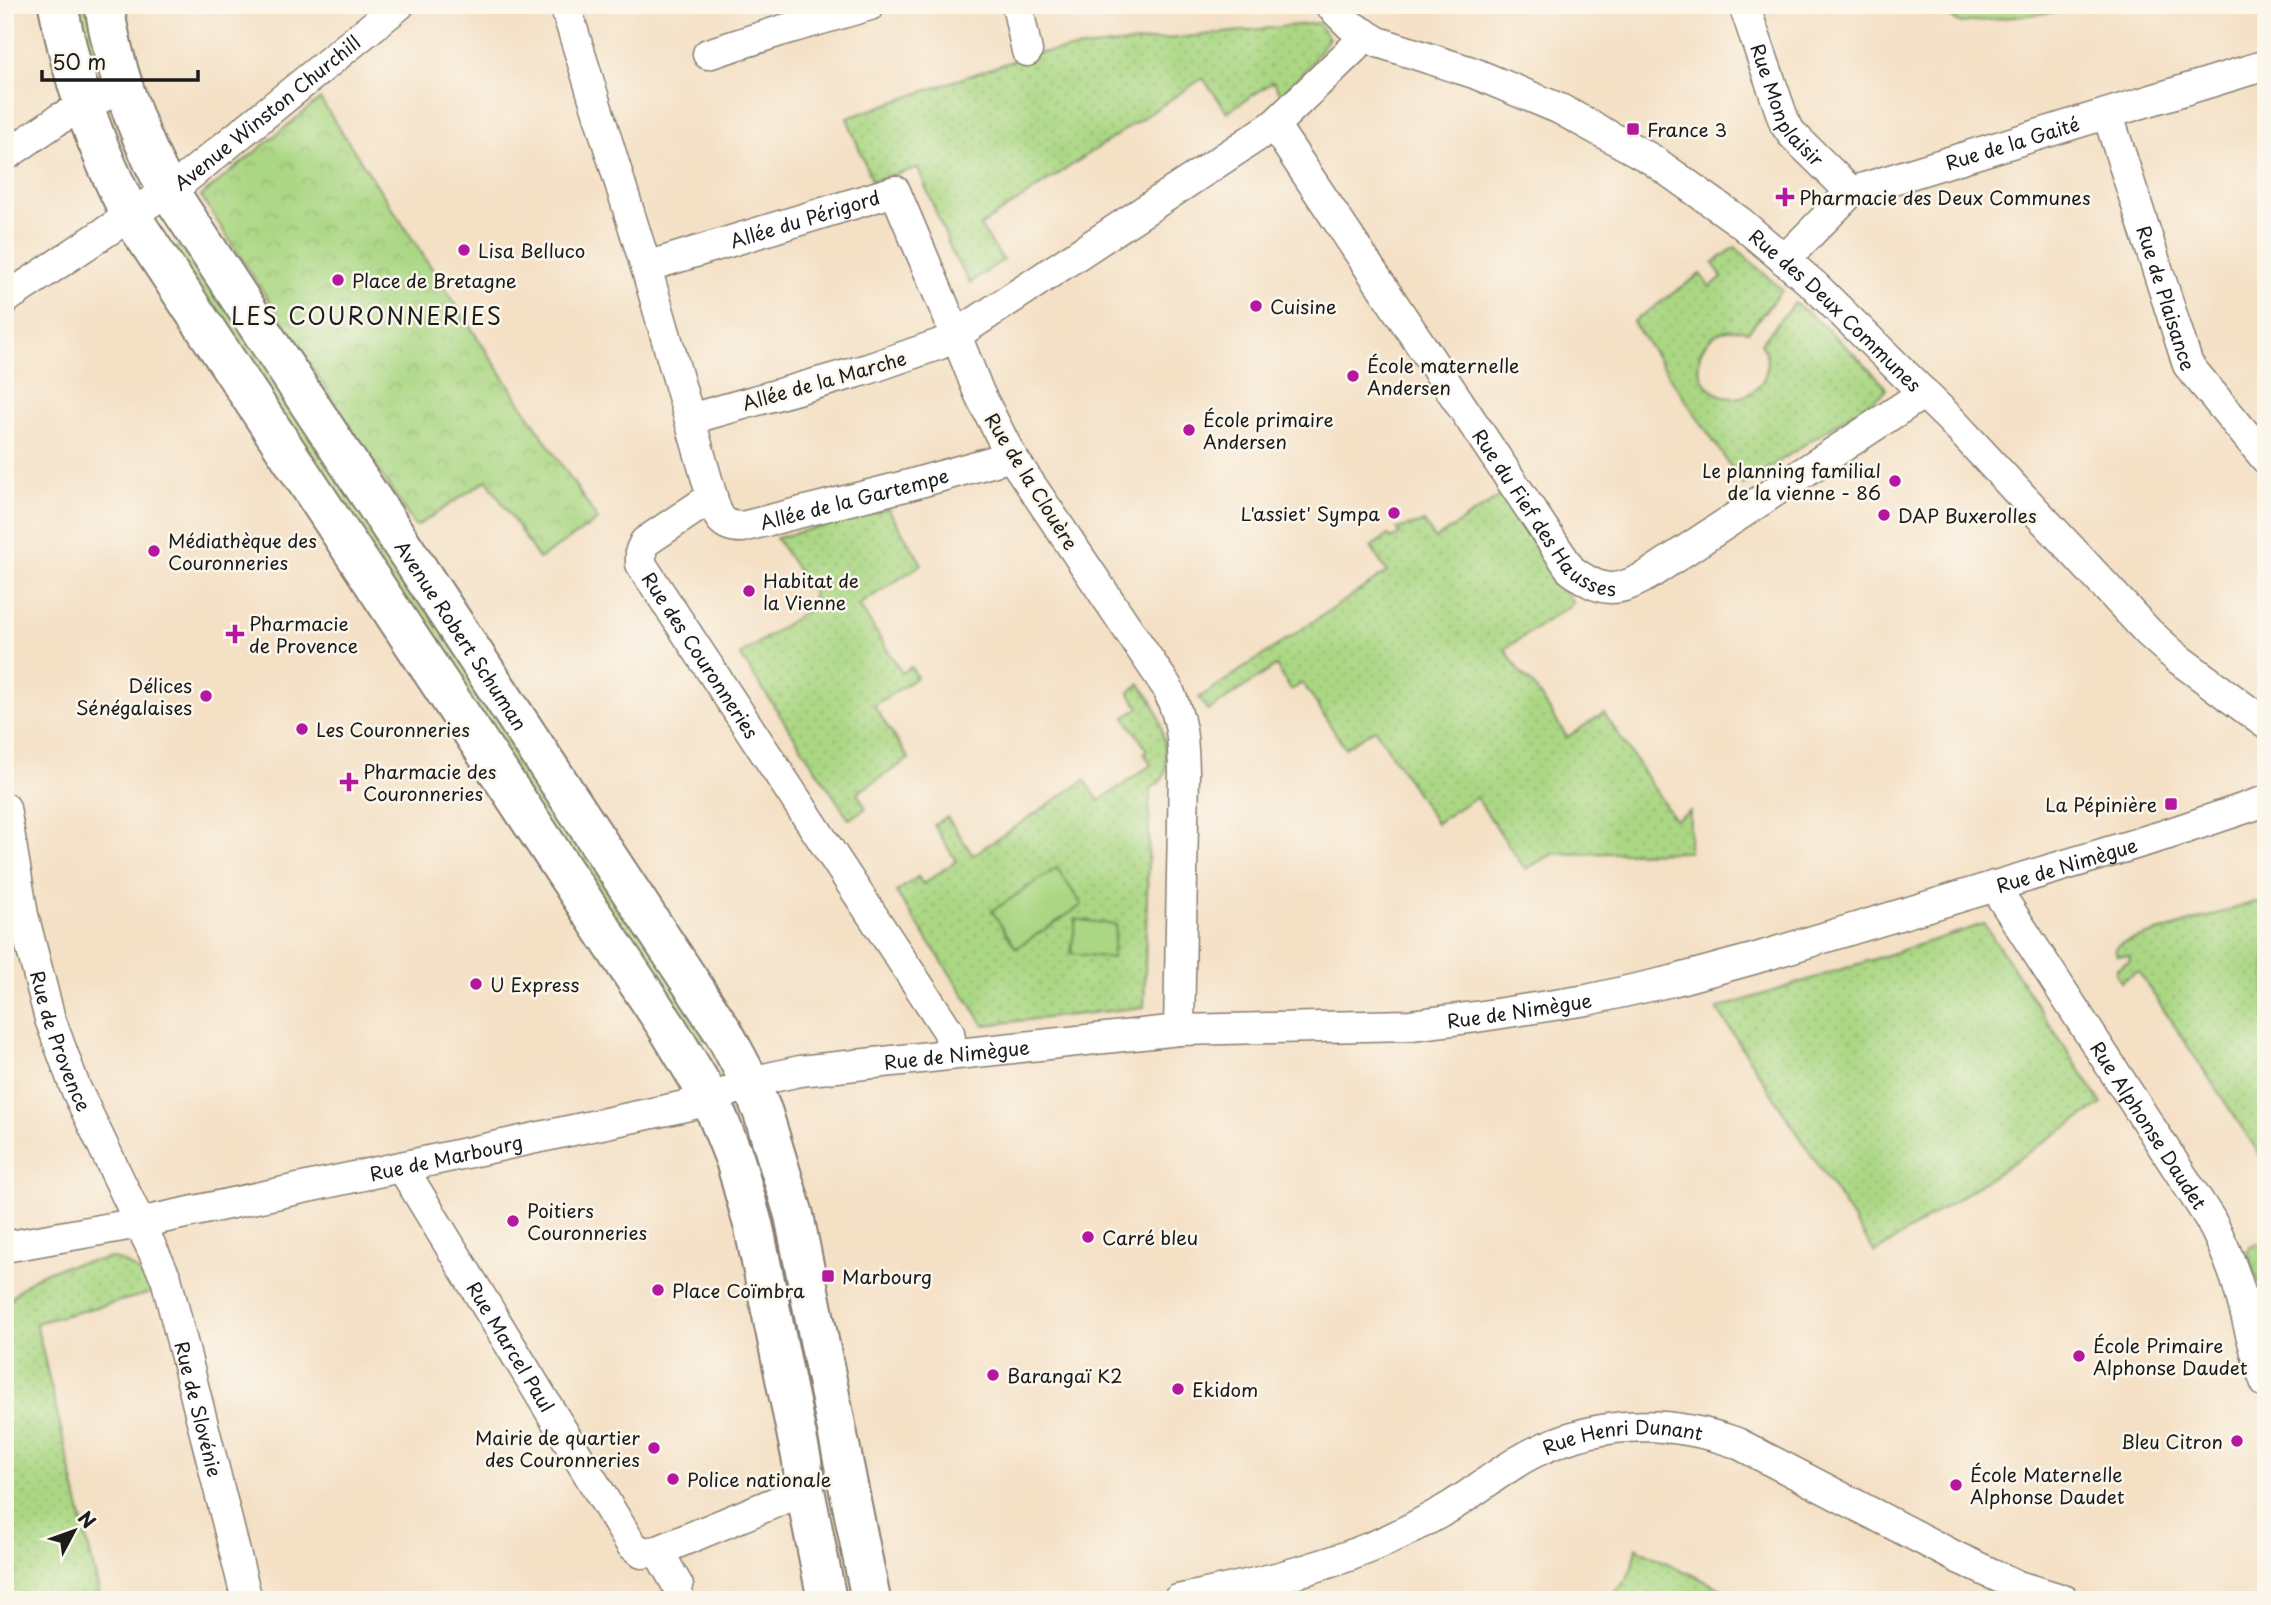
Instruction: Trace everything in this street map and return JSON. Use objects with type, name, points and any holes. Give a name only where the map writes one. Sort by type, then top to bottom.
[{"type":"main road","points":[[58,5],[83,107],[110,176],[131,216],[660,1016],[693,1104],[735,1160],[754,1228],[802,1461],[805,1490],[827,1600]]},
{"type":"main road","points":[[104,5],[122,87],[148,153],[165,187]]},
{"type":"main road","points":[[83,107],[111,117],[165,187]]},
{"type":"main road","name":"Avenue Robert Schuman","points":[[165,187],[724,1033],[750,1083],[775,1147],[793,1215],[871,1600]]},
{"type":"street","name":"Avenue Winston Churchill","points":[[5,299],[131,216],[165,187],[215,155],[399,5]]},
{"type":"street","points":[[565,5],[646,267],[712,498]]},
{"type":"street","points":[[708,54],[776,18],[870,5]]},
{"type":"street","points":[[1017,5],[1027,51]]},
{"type":"street","name":"Rue des Deux Communes","points":[[1330,5],[1350,25],[1378,42],[1474,73],[1560,109],[1651,159],[1740,222],[1814,285],[1951,420],[2148,632],[2176,658],[2266,723]]},
{"type":"street","name":"Rue Monplaisir","points":[[1744,5],[1784,124],[1851,192]]},
{"type":"street","points":[[956,335],[1274,125],[1356,46],[1364,33]]},
{"type":"street","name":"Rue de la Gaité","points":[[1784,260],[1851,192],[2266,65]]},
{"type":"street","points":[[5,156],[59,119],[122,87]]},
{"type":"street","name":"Rue de Plaisance","points":[[2108,115],[2188,365],[2266,459]]},
{"type":"street","name":"Rue du Fief des Hausses","points":[[1274,125],[1571,570],[1598,587],[1619,589],[1648,575],[1924,393]]},
{"type":"street","name":"Allée du Périgord","points":[[646,267],[895,191],[956,335]]},
{"type":"street","name":"Allée de la Marche","points":[[690,419],[868,369],[940,344],[956,335]]},
{"type":"street","name":"Rue de la Clouère","points":[[956,335],[983,403],[1010,454],[1167,687],[1178,712],[1184,772],[1179,1030]]},
{"type":"street","name":"Allée de la Gartempe","points":[[712,498],[722,521],[731,527],[741,527],[913,484],[998,460],[1010,454]]},
{"type":"street","name":"Rue des Couronneries","points":[[712,498],[645,542],[641,550],[641,564],[949,1032],[953,1054]]},
{"type":"street","name":"Rue de Nimègue","points":[[750,1083],[800,1071],[1179,1030],[1411,1025],[1587,1000],[1752,959],[2165,835],[2266,801]]},
{"type":"street","name":"Rue de Provence","points":[[5,808],[23,915],[50,1018],[75,1087],[139,1223]]},
{"type":"street","name":"Rue Alphonse Daudet","points":[[1993,886],[2210,1219],[2236,1280],[2266,1383]]},
{"type":"street","name":"Rue de Marbourg","points":[[5,1247],[139,1223],[693,1104],[750,1083]]},
{"type":"street","name":"Rue Marcel Paul","points":[[413,1164],[631,1544],[642,1553],[658,1551]]},
{"type":"street","name":"Rue de Slovénie","points":[[139,1223],[166,1278],[247,1600]]},
{"type":"street","name":"Rue Henri Dunant","points":[[1178,1600],[1295,1573],[1368,1548],[1401,1534],[1450,1507],[1510,1466],[1561,1440],[1611,1428],[1656,1425],[1701,1432],[1737,1443],[1956,1557],[2018,1586],[2064,1600]]},
{"type":"street","points":[[678,1586],[658,1551],[805,1490]]},
{"type":"green space","points":[[70,5],[94,5],[106,62],[83,70]]},
{"type":"green space","points":[[1944,5],[2114,5],[1961,23],[1946,15]]},
{"type":"green space","points":[[1317,23],[1329,38],[1306,70],[1281,94],[1273,82],[1227,112],[1203,78],[980,226],[1003,260],[970,283],[954,257],[918,168],[872,181],[847,118],[1035,53]]},
{"type":"green space","name":"Place de Bretagne","points":[[320,99],[598,520],[539,559],[487,480],[417,526],[414,525],[201,196]]},
{"type":"green space","points":[[186,241],[712,1035],[691,1046],[166,254]]},
{"type":"green space","points":[[1735,247],[1782,290],[1748,332],[1735,329],[1723,331],[1713,336],[1705,345],[1699,366],[1702,377],[1710,388],[1722,396],[1734,398],[1755,390],[1767,369],[1761,343],[1794,303],[1843,344],[1886,389],[1743,485],[1633,322],[1700,274],[1710,287],[1722,277],[1713,263]]},
{"type":"green space","points":[[1502,495],[1573,603],[1505,649],[1520,672],[1533,685],[1567,737],[1604,713],[1675,820],[1690,811],[1689,852],[1553,854],[1525,869],[1476,797],[1436,823],[1375,729],[1345,748],[1303,683],[1291,690],[1276,666],[1208,711],[1199,698],[1387,572],[1371,547],[1388,535],[1391,539],[1400,534],[1397,529],[1424,522],[1435,539]]},
{"type":"green space","points":[[888,509],[922,564],[859,605],[902,673],[911,667],[917,677],[874,706],[909,759],[857,793],[866,808],[849,819],[740,655],[809,609],[814,602],[812,592],[776,538]]},
{"type":"green space","points":[[1140,684],[1153,703],[1159,719],[1166,762],[1163,778],[1150,789],[1144,1007],[984,1025],[896,892],[918,877],[923,884],[956,861],[934,825],[947,817],[973,855],[1085,780],[1099,801],[1151,765],[1144,753],[1147,750],[1125,717],[1139,708],[1129,692]]},
{"type":"green space","points":[[1057,868],[1082,905],[1016,948],[992,911]]},
{"type":"green space","points":[[2255,902],[2266,906],[2266,1164],[2138,971],[2121,982],[2116,973],[2117,968],[2130,961],[2129,956],[2117,955],[2115,949],[2122,943]]},
{"type":"green space","points":[[1076,919],[1116,925],[1112,958],[1071,953]]},
{"type":"green space","points":[[1984,924],[2102,1104],[1875,1253],[1717,1009]]},
{"type":"green space","points":[[2266,1243],[2266,1301],[2247,1252],[2250,1247]]},
{"type":"green space","points":[[112,1258],[137,1270],[151,1293],[36,1323],[101,1600],[5,1600],[5,1308],[15,1294],[38,1276],[65,1266]]},
{"type":"green space","points":[[1637,1547],[1745,1600],[1604,1600],[1627,1578]]},
{"type":"place","name":"France 3","points":[[1633,129]]},
{"type":"place","name":"Pharmacie des Deux Communes","points":[[1785,197]]},
{"type":"place","name":"Lisa Belluco","points":[[464,250]]},
{"type":"place","name":"Place de Bretagne","points":[[338,280]]},
{"type":"place","name":"Cuisine","points":[[1256,306]]},
{"type":"place","name":"École maternelle Andersen","points":[[1353,376]]},
{"type":"place","name":"École primaire Andersen","points":[[1189,430]]},
{"type":"place","name":"Le planning familial de la vienne - 86","points":[[1895,481]]},
{"type":"place","name":"L'assiet' Sympa","points":[[1394,513]]},
{"type":"place","name":"DAP Buxerolles","points":[[1884,515]]},
{"type":"place","name":"Médiathèque des Couronneries","points":[[154,551]]},
{"type":"place","name":"Habitat de la Vienne","points":[[749,591]]},
{"type":"place","name":"Pharmacie de Provence","points":[[235,634]]},
{"type":"place","name":"Délices Sénégalaises","points":[[206,696]]},
{"type":"place","name":"Les Couronneries","points":[[302,729]]},
{"type":"place","name":"Pharmacie des Couronneries","points":[[349,782]]},
{"type":"place","name":"La Pépinière","points":[[2171,804]]},
{"type":"place","name":"U Express","points":[[476,984]]},
{"type":"place","name":"Poitiers Couronneries","points":[[513,1221]]},
{"type":"place","name":"Carré bleu","points":[[1088,1237]]},
{"type":"place","name":"Marbourg","points":[[828,1276]]},
{"type":"place","name":"Place Coïmbra","points":[[658,1290]]},
{"type":"place","name":"École Primaire Alphonse Daudet","points":[[2079,1356]]},
{"type":"place","name":"Barangaï K2","points":[[993,1375]]},
{"type":"place","name":"Ekidom","points":[[1178,1389]]},
{"type":"place","name":"Bleu Citron","points":[[2237,1441]]},
{"type":"place","name":"Mairie de quartier des Couronneries","points":[[654,1448]]},
{"type":"place","name":"Police nationale","points":[[673,1479]]},
{"type":"place","name":"École Maternelle Alphonse Daudet","points":[[1956,1485]]},
{"type":"district","name":"LES COURONNERIES","points":[[367,315]]}]
